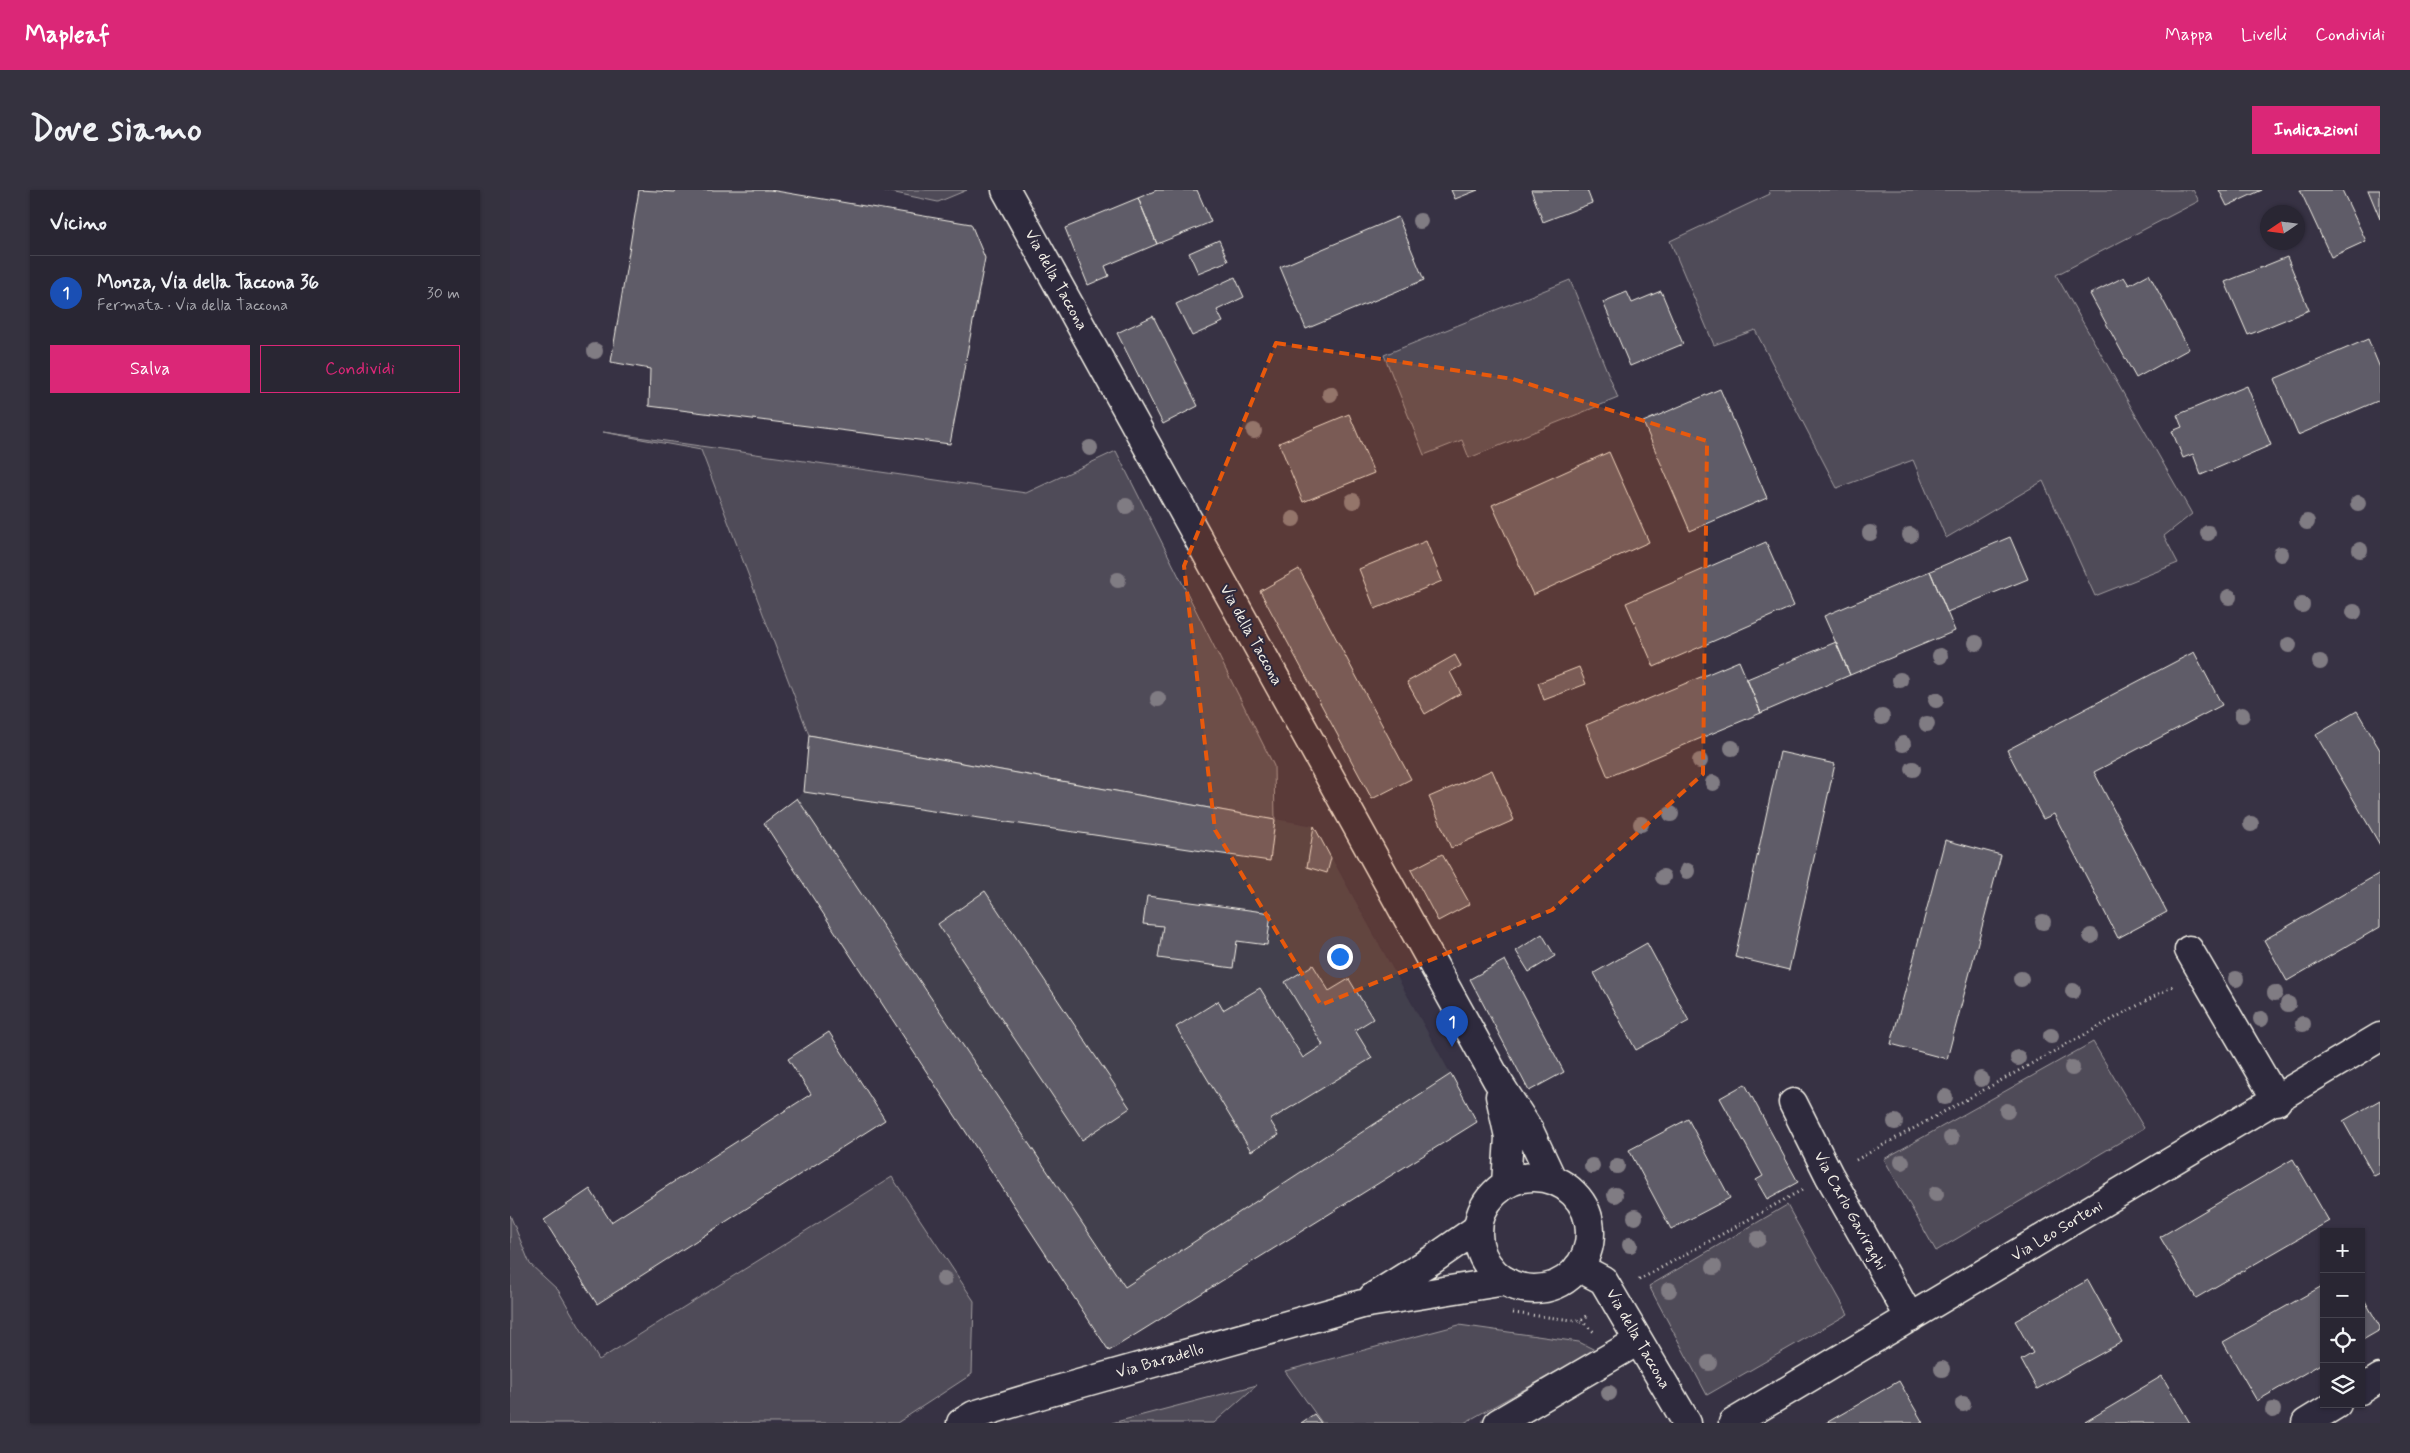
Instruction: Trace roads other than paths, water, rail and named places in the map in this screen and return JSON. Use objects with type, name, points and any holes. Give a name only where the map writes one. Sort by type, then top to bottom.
[{"type":"main road","name":"Via della Taccona","points":[[1013,192],[1497,1080],[1529,1130],[1552,1179]]},
{"type":"main road","points":[[2195,960],[2277,1101]]},
{"type":"main road","name":"Via Leo Sorteni","points":[[1733,1423],[2277,1101],[2380,1037]]},
{"type":"main road","name":"Via della Taccona","points":[[1497,1080],[1509,1137],[1506,1184]]},
{"type":"main road","name":"Via Carlo Gaviraghi","points":[[1793,1103],[1829,1175],[1910,1318]]},
{"type":"main road","points":[[1536,1176],[1552,1179],[1567,1187],[1580,1200],[1588,1216],[1590,1234],[1587,1251],[1578,1267],[1567,1278],[1553,1286],[1537,1289],[1521,1288],[1493,1272],[1484,1258],[1479,1244],[1478,1228],[1482,1210],[1492,1195],[1506,1184],[1521,1178],[1536,1176]]},
{"type":"main road","name":"Via Baradello","points":[[1362,1304],[1432,1260],[1478,1228]]},
{"type":"main road","name":"Via della Taccona","points":[[1578,1267],[1603,1280],[1686,1423]]},
{"type":"main road","name":"Via Baradello","points":[[961,1423],[974,1415],[1043,1394],[1362,1304],[1506,1281]]},
{"type":"main road","points":[[1498,1423],[1638,1341]]},
{"type":"main road","points":[[2365,1387],[2380,1378]]},
{"type":"main road","points":[[2306,1423],[2330,1408]]},
{"type":"place","name":"Monza, Via della Taccona 36","points":[[1452,1047]]}]
